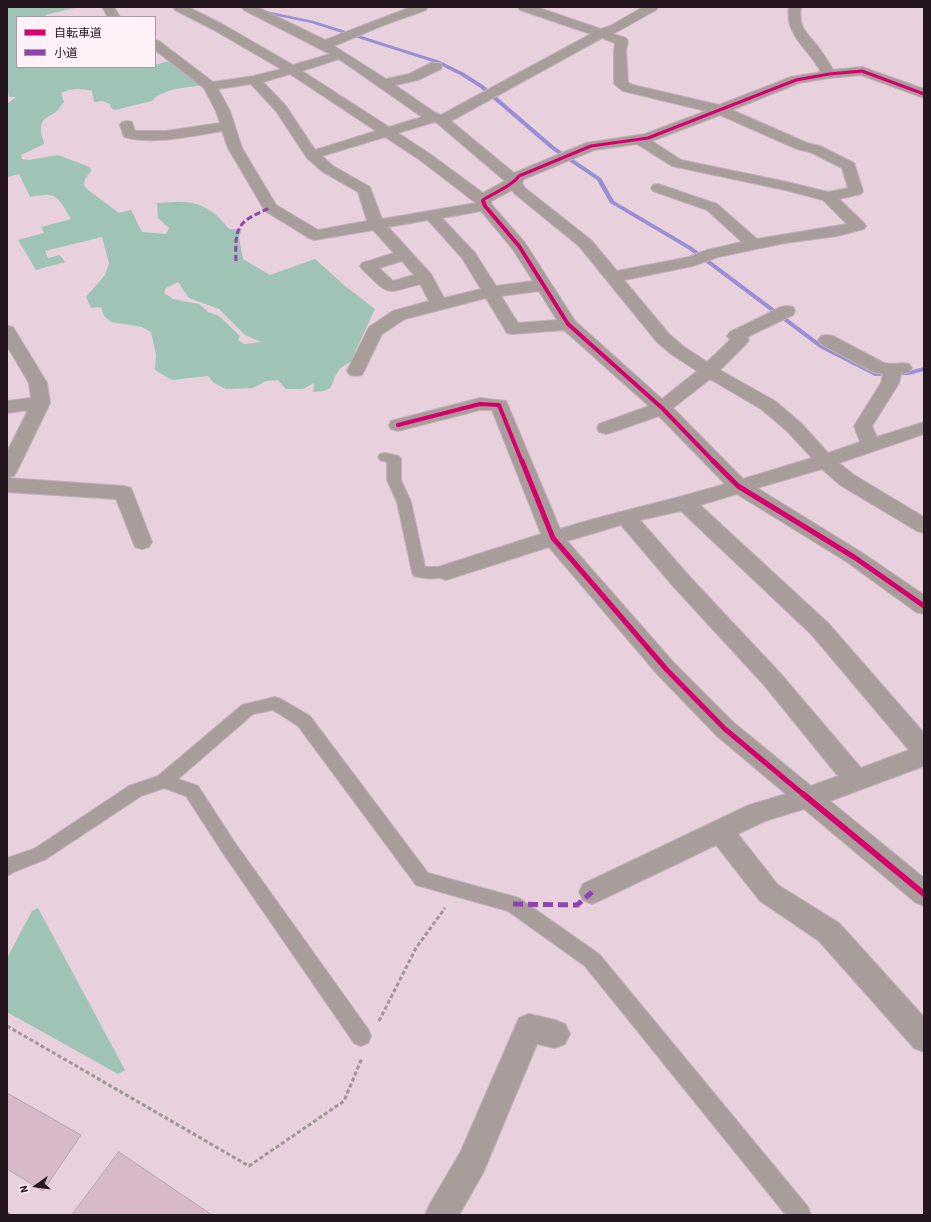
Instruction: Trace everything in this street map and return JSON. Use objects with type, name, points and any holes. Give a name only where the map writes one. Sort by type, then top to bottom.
[{"type":"street","points":[[108,7],[113,16]]},
{"type":"street","points":[[179,7],[218,27],[292,70],[425,157],[484,203],[519,246],[568,324],[662,408],[738,486],[854,557],[924,606]]},
{"type":"street","points":[[248,7],[325,45],[384,83],[429,115],[439,118],[509,176],[520,191],[585,243],[663,338],[677,350],[709,371],[768,405],[829,459],[847,480],[924,526]]},
{"type":"street","points":[[325,45],[422,7]]},
{"type":"street","points":[[524,7],[622,41],[620,51],[621,84],[628,88],[721,110],[802,146],[815,149],[849,166],[856,191],[828,197],[787,186],[677,162],[671,160],[640,140]]},
{"type":"street","points":[[312,155],[439,118],[482,97],[602,33],[614,29],[652,7]]},
{"type":"street","points":[[795,7],[792,16],[796,32],[816,53],[829,74]]},
{"type":"street","points":[[156,45],[210,86],[223,111],[235,148],[270,208],[315,234],[432,215],[484,203],[495,192],[514,183],[519,176],[556,160],[592,146],[648,138],[796,80],[829,74],[862,71],[924,94]]},
{"type":"street","points":[[210,86],[254,80],[340,55]]},
{"type":"street","points":[[384,83],[413,77],[436,66]]},
{"type":"street","points":[[254,80],[281,110],[312,155],[328,169],[365,190],[376,224],[406,255],[424,277],[439,304]]},
{"type":"street","points":[[126,125],[129,134],[140,136],[162,135],[228,126]]},
{"type":"street","points":[[658,188],[712,207],[754,245]]},
{"type":"street","points":[[614,277],[693,261],[713,253],[785,238],[836,231],[858,226],[828,197]]},
{"type":"street","points":[[432,215],[469,256],[514,329],[568,324]]},
{"type":"street","points":[[406,255],[368,266],[390,287],[424,277]]},
{"type":"street","points":[[356,371],[375,331],[398,315],[490,292],[544,285]]},
{"type":"street","points":[[606,428],[662,408],[709,371],[740,340],[736,336],[768,319],[788,311]]},
{"type":"street","points":[[7,331],[38,383],[41,403],[7,471]]},
{"type":"street","points":[[827,340],[879,368],[895,374],[863,426],[871,445]]},
{"type":"street","points":[[7,407],[41,403]]},
{"type":"street","points":[[398,425],[480,404],[500,405],[553,538],[666,669],[725,729],[924,894]]},
{"type":"street","points":[[446,572],[553,538],[626,517],[684,503],[829,459],[924,428]]},
{"type":"street","points":[[7,485],[124,493],[142,542]]},
{"type":"street","points":[[592,892],[758,813],[921,759],[820,629],[684,503]]},
{"type":"street","points":[[626,517],[681,581],[772,679],[856,780]]},
{"type":"street","points":[[720,831],[769,893],[829,932],[924,1038]]},
{"type":"street","points":[[441,1215],[472,1162],[529,1028],[555,1034]]},
{"type":"lane","points":[[385,457],[394,459],[394,480],[404,502],[419,572],[446,572]]},
{"type":"lane","points":[[7,868],[10,865],[40,854],[135,791],[164,781],[248,709],[276,703],[304,721],[422,879],[513,904],[592,960],[800,1215]]},
{"type":"lane","points":[[164,781],[192,791],[229,848],[361,1036]]},
{"type":"path","points":[[378,1025],[416,948],[459,889]]},
{"type":"path","points":[[7,1026],[249,1166],[344,1101],[364,1053]]},
{"type":"green space","points":[[7,7],[78,7],[45,15],[46,16],[16,16],[16,68],[156,68],[156,65],[173,60],[202,85],[168,91],[162,93],[152,101],[115,110],[111,108],[110,104],[102,101],[94,102],[92,91],[76,89],[65,91],[61,93],[64,102],[58,110],[41,125],[41,133],[44,144],[21,155],[22,159],[29,160],[58,155],[90,167],[91,171],[85,179],[84,185],[87,189],[119,213],[131,210],[142,232],[166,234],[169,228],[158,218],[157,203],[177,202],[197,204],[215,214],[229,229],[242,229],[239,237],[243,259],[270,275],[315,259],[345,286],[375,309],[352,361],[339,370],[329,389],[313,392],[314,383],[303,389],[286,389],[278,380],[266,381],[253,388],[226,389],[214,383],[208,376],[172,380],[155,370],[156,354],[151,332],[142,327],[111,322],[104,316],[101,307],[91,308],[86,297],[105,275],[109,263],[102,237],[45,251],[48,258],[60,255],[65,262],[36,270],[18,240],[44,233],[41,227],[71,219],[63,205],[56,198],[46,195],[30,197],[19,174],[7,177],[7,104],[16,97],[9,97],[7,85]],"holes":[[[178,282],[189,298],[219,309],[245,335],[261,342],[244,344],[238,340],[240,336],[219,316],[208,312],[199,304],[173,299],[164,293],[166,288]]]},
{"type":"green space","points":[[38,908],[125,1070],[118,1074],[7,1012],[7,958],[32,911]]},
{"type":"building","points":[[7,1093],[81,1135],[43,1191],[7,1169]]},
{"type":"building","points":[[119,1152],[212,1215],[72,1215]]},
{"type":"waterway","points":[[257,7],[265,12],[312,22],[438,62],[462,74],[481,86],[553,148],[599,179],[612,202],[690,248],[822,347],[875,374],[909,373],[924,369]]},
{"type":"marked path","points":[[236,261],[235,239],[239,227],[248,219],[270,208]]},
{"type":"marked path","points":[[513,904],[577,905],[592,892]]},
{"type":"cycle path","points":[[924,94],[862,71],[829,74],[796,80],[648,138],[591,146],[519,176],[514,183],[495,192],[483,200],[485,206],[519,246],[568,324],[662,408],[738,486],[854,557],[924,606]]},
{"type":"cycle path","points":[[398,425],[480,404],[499,405],[553,538],[666,669],[725,729],[924,894]]}]
